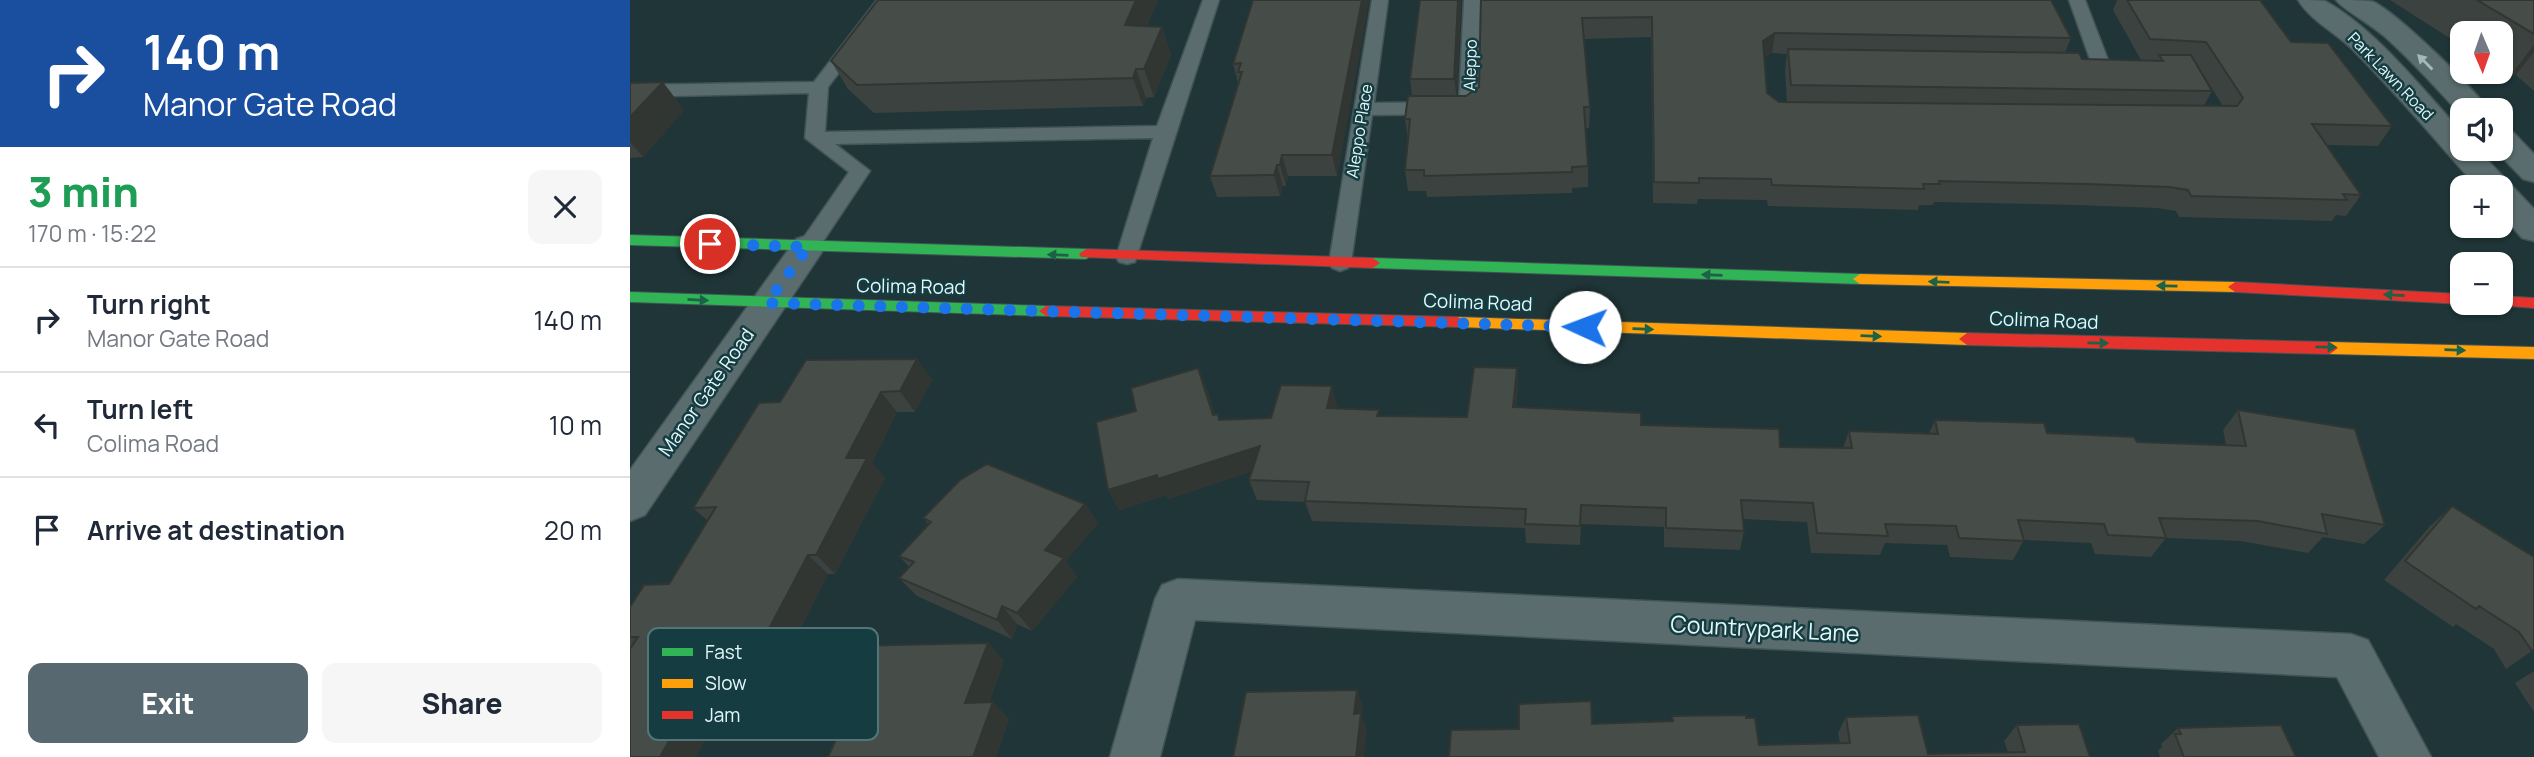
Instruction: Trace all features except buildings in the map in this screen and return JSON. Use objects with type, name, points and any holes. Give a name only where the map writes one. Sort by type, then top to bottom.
[{"type":"main road","name":"Colima Road","points":[[630,240],[2017,284],[2266,287],[2450,298]]},
{"type":"main road","name":"Colima Road","points":[[630,297],[2534,354]]},
{"type":"main road","points":[[2513,302],[2534,303]]},
{"type":"street","name":"Park Lawn Road","points":[[2311,0],[2317,9],[2350,31],[2376,57],[2484,175]]},
{"type":"street","name":"Park Lawn Road","points":[[2349,0],[2358,3],[2397,33],[2461,98]]},
{"type":"street","points":[[2513,150],[2534,172]]},
{"type":"street","points":[[2513,207],[2534,230]]},
{"type":"street","name":"Manor Gate Road","points":[[630,503],[808,247]]},
{"type":"street","name":"Countrypark Lane","points":[[1135,757],[1178,599],[2351,656],[2406,757]]},
{"type":"lane","points":[[815,138],[819,87],[886,0]]},
{"type":"lane","points":[[1126,257],[1165,131],[1212,0]]},
{"type":"lane","name":"Aleppo Place","points":[[1340,263],[1380,0]]},
{"type":"lane","name":"Aleppo","points":[[1362,109],[1468,108],[1472,0]]},
{"type":"lane","points":[[2077,0],[2094,64],[2126,66]]},
{"type":"lane","points":[[630,92],[819,87]]},
{"type":"lane","points":[[815,138],[1165,131]]},
{"type":"lane","points":[[808,247],[860,171],[815,138]]},
{"type":"traffic: fast","points":[[630,240],[1086,254]]},
{"type":"traffic: fast","points":[[1373,263],[1860,279]]},
{"type":"traffic: fast","points":[[630,297],[1046,311]]},
{"type":"traffic: slow","points":[[1860,279],[2235,287]]},
{"type":"traffic: slow","points":[[1458,322],[1967,339]]},
{"type":"traffic: slow","points":[[2330,348],[2534,353]]},
{"type":"traffic: jam","points":[[1086,254],[1373,263]]},
{"type":"traffic: jam","points":[[2235,287],[2450,298]]},
{"type":"traffic: jam","points":[[2513,302],[2534,303]]},
{"type":"traffic: jam","points":[[1046,311],[1458,322]]},
{"type":"traffic: jam","points":[[1967,339],[2330,348]]},
{"type":"route","points":[[710,244],[808,247],[767,303],[1585,327]]}]
